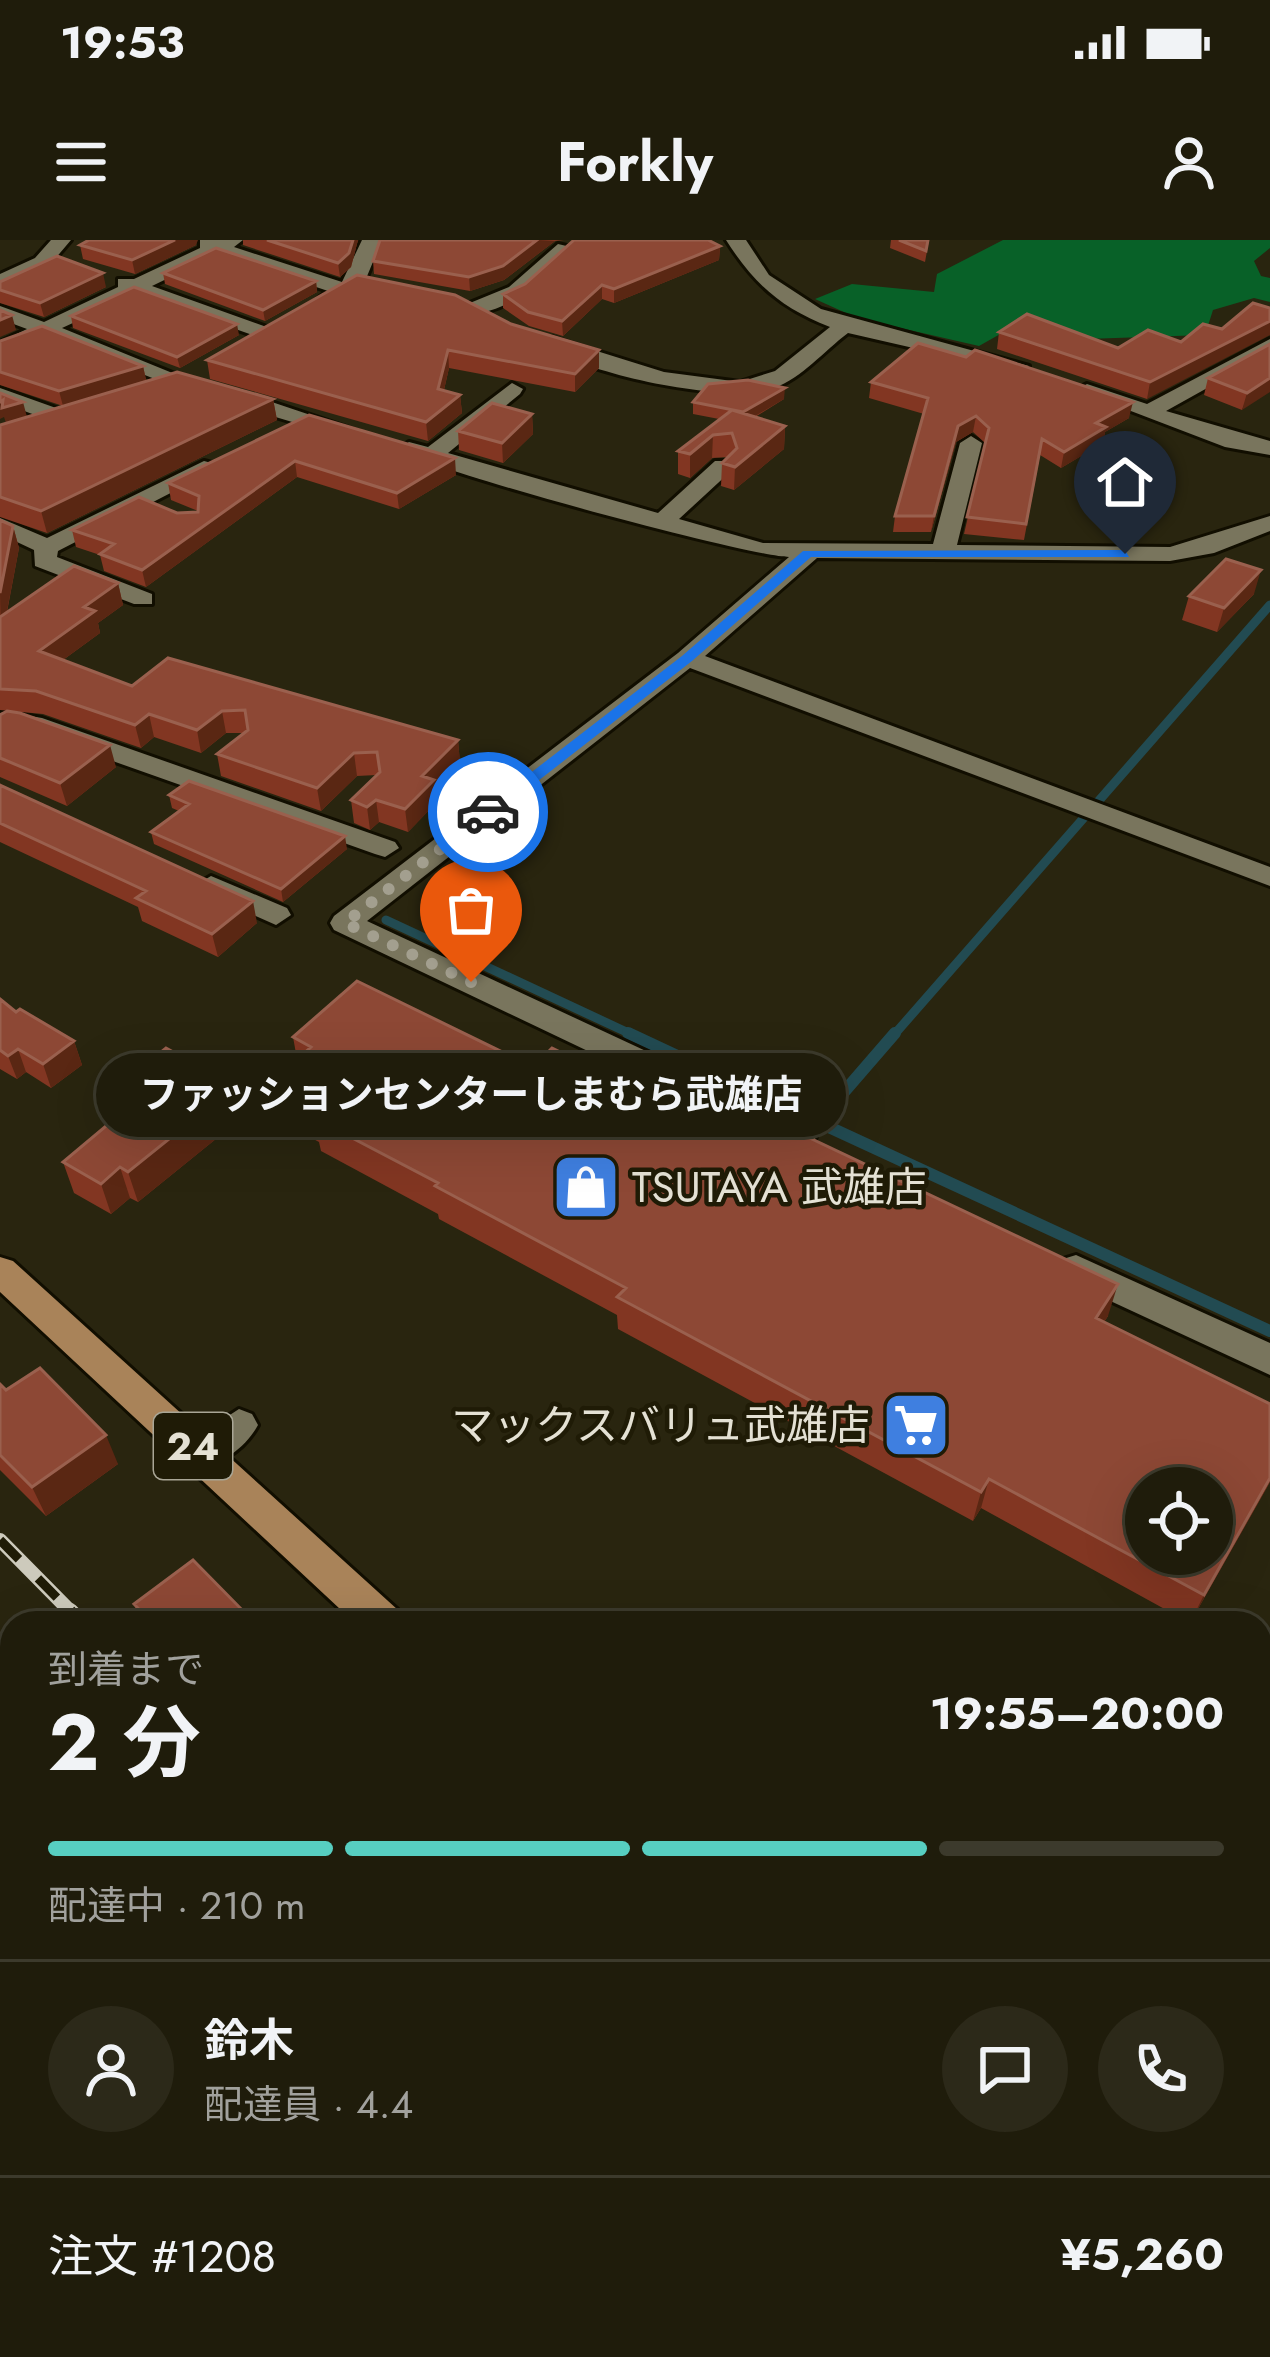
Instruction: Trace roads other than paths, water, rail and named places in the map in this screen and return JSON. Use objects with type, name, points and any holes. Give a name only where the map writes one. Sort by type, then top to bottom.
[{"type":"main road","name":"24","points":[[0,1271],[370,1611]]},
{"type":"street","points":[[0,281],[42,262],[61,240]]},
{"type":"street","points":[[196,240],[225,244],[358,285]]},
{"type":"street","points":[[234,353],[358,285],[372,240]]},
{"type":"street","points":[[736,240],[763,280],[804,308],[846,324],[1037,372]]},
{"type":"street","points":[[0,350],[225,244]]},
{"type":"street","points":[[472,309],[516,291],[565,248]]},
{"type":"street","points":[[114,279],[286,324]]},
{"type":"street","points":[[449,303],[515,329],[699,386],[728,388],[764,385],[788,373],[793,363],[846,324]]},
{"type":"street","points":[[0,312],[417,458],[762,550],[1170,554],[1207,548],[1270,523]]},
{"type":"street","points":[[1148,412],[1270,345]]},
{"type":"street","points":[[137,394],[190,376]]},
{"type":"street","points":[[1059,380],[1233,442],[1270,448]]},
{"type":"street","points":[[417,458],[512,389]]},
{"type":"street","points":[[0,394],[62,418]]},
{"type":"street","points":[[20,431],[93,409]]},
{"type":"street","points":[[47,548],[307,419]]},
{"type":"street","points":[[943,554],[971,442]]},
{"type":"street","points":[[659,524],[722,466]]},
{"type":"street","points":[[141,501],[173,514]]},
{"type":"street","points":[[0,524],[47,548]]},
{"type":"street","points":[[47,548],[44,561],[143,599]]},
{"type":"street","points":[[808,554],[687,658],[345,923],[818,1147]]},
{"type":"street","points":[[687,658],[1270,878]]},
{"type":"street","points":[[0,729],[6,720],[33,724],[385,848]]},
{"type":"street","points":[[192,780],[223,755]]},
{"type":"street","points":[[327,827],[356,799]]},
{"type":"street","points":[[191,876],[276,915]]},
{"type":"street","points":[[1055,1258],[1270,1360]]},
{"type":"street","points":[[201,1454],[239,1425]]},
{"type":"waterway","points":[[893,1036],[1270,605]]},
{"type":"waterway","points":[[386,920],[635,1036]]},
{"type":"waterway","points":[[628,1033],[818,1122]]},
{"type":"waterway","points":[[818,1122],[895,1033]]},
{"type":"waterway","points":[[818,1122],[1270,1331]]},
{"type":"railway","points":[[0,1540],[70,1611]]},
{"type":"place","name":"ファッションセンターしまむら武雄店","points":[[471,982]]},
{"type":"place","name":"TSUTAYA 武雄店","points":[[586,1187]]},
{"type":"place","name":"マックスバリュ武雄店","points":[[916,1425]]}]
